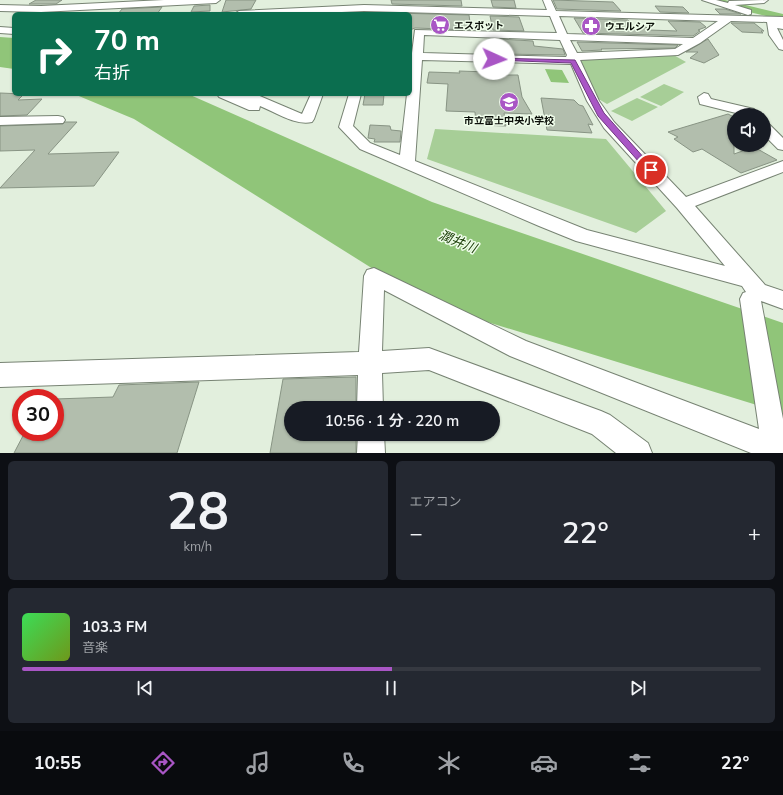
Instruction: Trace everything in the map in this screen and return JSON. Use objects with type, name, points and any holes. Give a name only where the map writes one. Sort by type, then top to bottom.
[{"type":"street","points":[[0,8],[41,9],[99,7],[216,0]]},
{"type":"street","points":[[547,0],[565,37],[572,59],[592,101],[609,125],[683,204],[750,287],[783,300]]},
{"type":"street","points":[[706,0],[783,20]]},
{"type":"street","points":[[722,3],[764,0]]},
{"type":"street","points":[[248,12],[261,9],[416,5],[487,23],[565,37],[696,41]]},
{"type":"street","points":[[412,89],[413,56],[419,32],[554,14],[783,20]]},
{"type":"street","points":[[673,17],[696,41]]},
{"type":"street","points":[[413,56],[494,59],[572,59],[678,52],[728,19]]},
{"type":"street","points":[[783,20],[771,24],[774,35],[783,47]]},
{"type":"street","points":[[487,23],[494,59]]},
{"type":"street","points":[[0,24],[12,25]]},
{"type":"street","points":[[0,30],[12,31]]},
{"type":"street","points":[[228,96],[266,112]]},
{"type":"street","points":[[249,96],[296,117],[307,119],[316,96]]},
{"type":"street","points":[[354,96],[346,127],[365,146],[545,222],[583,236],[750,287],[783,292]]},
{"type":"street","points":[[407,163],[412,96]]},
{"type":"street","points":[[704,97],[705,101],[733,108]]},
{"type":"street","points":[[0,121],[58,120]]},
{"type":"street","points":[[771,134],[783,146]]},
{"type":"street","points":[[683,204],[783,166]]},
{"type":"street","points":[[370,401],[370,363],[374,276],[518,349],[779,451]]},
{"type":"street","points":[[750,287],[779,451]]},
{"type":"street","points":[[0,375],[370,363],[429,359],[601,424],[638,453]]},
{"type":"street","points":[[371,441],[371,453]]},
{"type":"shaded area","points":[[670,53],[686,62],[607,104],[595,97],[579,59]]},
{"type":"shaded area","points":[[664,84],[684,92],[661,106],[640,97]]},
{"type":"shaded area","points":[[637,98],[658,107],[632,121],[611,111]]},
{"type":"shaded area","points":[[435,129],[606,139],[666,211],[636,233],[427,159]]},
{"type":"water","points":[[0,37],[12,38],[12,69],[0,67]]},
{"type":"water","points":[[545,69],[562,70],[569,83],[551,82]]},
{"type":"water","name":"潤井川","points":[[79,96],[193,96],[432,202],[783,323],[783,413],[429,304],[134,119]]},
{"type":"building","points":[[36,0],[62,0],[56,4],[29,4]]},
{"type":"building","points":[[226,0],[256,0],[251,9],[222,12]]},
{"type":"building","points":[[391,0],[461,0],[462,6],[392,4]]},
{"type":"building","points":[[491,0],[514,0],[516,8],[493,7]]},
{"type":"building","points":[[553,0],[613,2],[621,11],[557,9]]},
{"type":"building","points":[[210,5],[210,11],[191,12],[194,6]]},
{"type":"building","points":[[655,6],[683,7],[689,13],[660,12]]},
{"type":"building","points":[[162,7],[158,12],[120,12],[122,9]]},
{"type":"building","points":[[715,9],[725,9],[741,14],[720,14]]},
{"type":"building","name":"エスポット","points":[[412,13],[469,15],[471,30],[415,28],[412,29]]},
{"type":"building","points":[[490,16],[519,17],[524,31],[493,30]]},
{"type":"building","points":[[574,18],[628,20],[634,26],[646,27],[649,30],[677,31],[668,21],[700,22],[706,27],[698,30],[700,31],[693,36],[583,33]]},
{"type":"building","points":[[731,23],[754,23],[764,31],[761,31],[763,33],[742,32]]},
{"type":"building","points":[[499,39],[533,41],[534,46],[563,49],[565,55],[501,54]]},
{"type":"building","points":[[708,39],[719,55],[704,63],[690,58],[698,52],[686,52]]},
{"type":"building","points":[[577,42],[678,45],[675,48],[601,49],[602,50],[582,51]]},
{"type":"building","points":[[459,71],[488,72],[486,75],[518,75],[522,97],[532,114],[504,113],[506,126],[476,125],[475,112],[446,111],[448,84],[427,83],[429,72],[460,73]]},
{"type":"building","points":[[0,93],[12,94],[12,96],[22,96],[18,100],[42,99],[27,115],[0,116]]},
{"type":"building","points":[[365,96],[384,96],[383,105],[363,105]]},
{"type":"building","points":[[541,98],[574,100],[579,105],[583,106],[593,125],[588,124],[592,133],[547,130]]},
{"type":"building","points":[[727,114],[727,152],[734,152],[734,154],[740,152],[763,152],[777,160],[741,173],[702,149],[693,152],[674,139],[678,137],[668,132]]},
{"type":"building","points":[[65,122],[77,122],[48,154],[119,152],[94,186],[0,188],[35,150],[0,151],[0,126],[63,124]]},
{"type":"building","points":[[370,125],[390,126],[391,130],[401,131],[400,142],[374,142],[375,139],[368,138]]},
{"type":"building","points":[[356,377],[356,401],[284,401],[284,441],[356,441],[356,453],[270,453],[283,379]]},
{"type":"building","points":[[199,382],[177,453],[14,453],[20,441],[64,441],[64,399],[113,397],[119,385]]},
{"type":"waterway","points":[[711,0],[783,17]]},
{"type":"place","name":"エスポット","points":[[440,25]]},
{"type":"place","name":"ウエルシア","points":[[591,26]]},
{"type":"place","name":"市立富士中央小学校","points":[[509,102]]},
{"type":"route","points":[[494,59],[573,61],[592,101],[601,114],[609,125],[651,170]]}]
